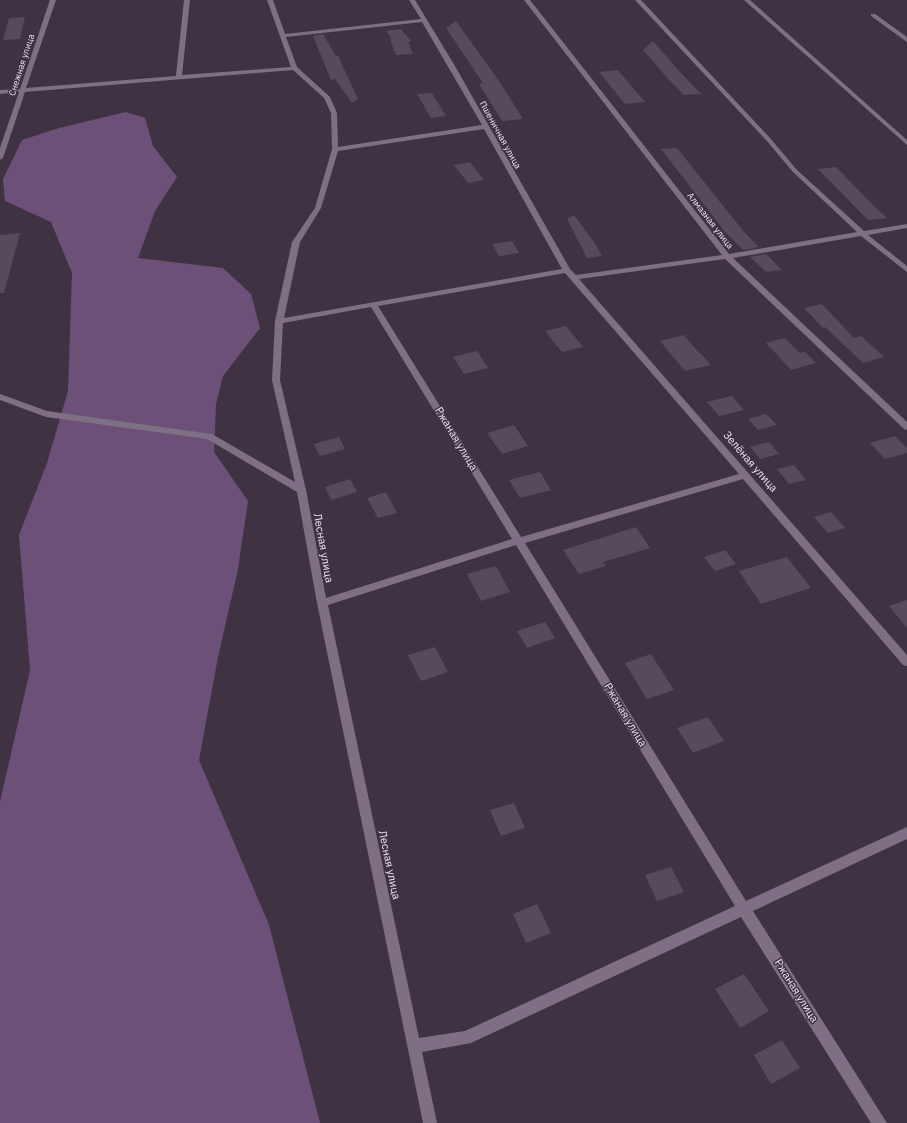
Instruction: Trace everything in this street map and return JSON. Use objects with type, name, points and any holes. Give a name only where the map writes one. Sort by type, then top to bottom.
[{"type":"street","name":"Снежная улица","points":[[0,158],[53,0]]},
{"type":"street","points":[[179,77],[187,0]]},
{"type":"street","name":"Лесная улица","points":[[270,0],[294,68],[327,97],[334,113],[335,149],[318,208],[296,242],[279,321],[276,380],[301,490],[322,603],[430,1123]]},
{"type":"street","name":"Пшеничная улица","points":[[412,0],[452,66],[485,127],[573,278]]},
{"type":"street","name":"Алмазная улица","points":[[527,0],[728,257],[907,427]]},
{"type":"street","points":[[638,0],[768,139],[795,171],[863,234],[907,270]]},
{"type":"street","points":[[748,0],[907,143]]},
{"type":"street","points":[[873,15],[907,40]]},
{"type":"street","points":[[283,36],[423,20]]},
{"type":"street","points":[[0,92],[294,68]]},
{"type":"street","points":[[335,149],[485,127]]},
{"type":"street","points":[[573,278],[728,257],[907,226]]},
{"type":"street","points":[[279,321],[567,270]]},
{"type":"street","name":"Зелёная улица","points":[[573,278],[746,475],[907,662]]},
{"type":"street","name":"Ржаная улица","points":[[374,305],[744,909],[880,1123]]},
{"type":"street","points":[[0,397],[46,414],[208,436],[301,490]]},
{"type":"street","points":[[322,603],[518,541],[746,475]]},
{"type":"street","points":[[414,1046],[466,1038],[907,833]]},
{"type":"shaded area","points":[[126,112],[145,118],[153,146],[177,177],[155,211],[138,258],[223,268],[251,294],[260,328],[223,376],[216,404],[214,452],[248,501],[238,569],[218,657],[199,760],[269,925],[320,1123],[0,1123],[0,802],[30,670],[19,535],[47,463],[68,391],[72,273],[51,222],[5,201],[3,179],[22,140],[59,128]]},
{"type":"building","points":[[25,17],[20,39],[3,40],[9,18]]},
{"type":"building","points":[[456,21],[499,81],[523,119],[502,121],[479,84],[483,83],[446,28]]},
{"type":"building","points":[[401,29],[411,41],[408,42],[413,54],[396,55],[390,39],[392,39],[386,31]]},
{"type":"building","points":[[323,34],[336,56],[338,56],[358,99],[352,103],[335,79],[331,80],[313,36]]},
{"type":"building","points":[[653,41],[701,94],[684,95],[671,82],[643,50]]},
{"type":"building","points":[[618,70],[645,102],[625,104],[599,72]]},
{"type":"building","points":[[432,93],[446,116],[431,118],[417,94]]},
{"type":"building","points":[[677,148],[744,232],[759,247],[743,250],[726,233],[661,149]]},
{"type":"building","points":[[470,162],[484,180],[468,183],[454,165]]},
{"type":"building","points":[[836,167],[887,218],[868,220],[818,169]]},
{"type":"building","points":[[574,215],[596,245],[602,256],[587,258],[567,219]]},
{"type":"building","points":[[20,233],[4,293],[0,293],[0,235]]},
{"type":"building","points":[[512,241],[519,253],[499,256],[492,244]]},
{"type":"building","points":[[766,254],[782,270],[766,272],[750,257]]},
{"type":"building","points":[[822,304],[854,338],[861,336],[884,357],[863,363],[825,327],[823,328],[804,308]]},
{"type":"building","points":[[566,326],[583,347],[562,352],[545,331]]},
{"type":"building","points":[[684,335],[711,365],[685,371],[660,341]]},
{"type":"building","points":[[785,338],[800,353],[805,352],[816,363],[791,370],[766,343]]},
{"type":"building","points":[[477,351],[488,368],[464,374],[453,357]]},
{"type":"building","points":[[732,396],[744,410],[719,416],[707,402]]},
{"type":"building","points":[[766,414],[777,425],[758,430],[748,419]]},
{"type":"building","points":[[514,425],[528,446],[502,454],[487,433]]},
{"type":"building","points":[[895,436],[907,448],[907,453],[885,459],[870,443]]},
{"type":"building","points":[[339,437],[345,449],[320,456],[314,444]]},
{"type":"building","points":[[769,442],[779,454],[760,459],[750,447]]},
{"type":"building","points":[[794,465],[806,480],[789,484],[777,469]]},
{"type":"building","points":[[540,472],[551,490],[520,498],[509,480]]},
{"type":"building","points":[[350,479],[357,492],[331,500],[325,487]]},
{"type":"building","points":[[386,492],[397,513],[378,518],[367,498]]},
{"type":"building","points":[[831,512],[845,528],[828,533],[814,517]]},
{"type":"building","points":[[636,527],[650,548],[603,562],[606,566],[579,574],[563,550]]},
{"type":"building","points":[[725,550],[736,564],[715,571],[704,557]]},
{"type":"building","points":[[787,557],[811,588],[761,604],[739,571]]},
{"type":"building","points":[[496,566],[510,592],[481,601],[467,574]]},
{"type":"building","points":[[907,600],[907,628],[889,606]]},
{"type":"building","points":[[545,622],[555,638],[527,648],[517,631]]},
{"type":"building","points":[[435,647],[448,672],[421,681],[408,655]]},
{"type":"building","points":[[651,654],[674,690],[647,699],[625,663]]},
{"type":"building","points":[[708,717],[724,741],[693,753],[677,728]]},
{"type":"building","points":[[514,803],[525,828],[501,836],[490,810]]},
{"type":"building","points":[[671,867],[684,892],[657,901],[645,875]]},
{"type":"building","points":[[537,904],[551,933],[526,943],[513,914]]},
{"type":"building","points":[[744,974],[769,1011],[740,1028],[715,989]]},
{"type":"building","points":[[782,1040],[800,1068],[771,1084],[754,1055]]}]
